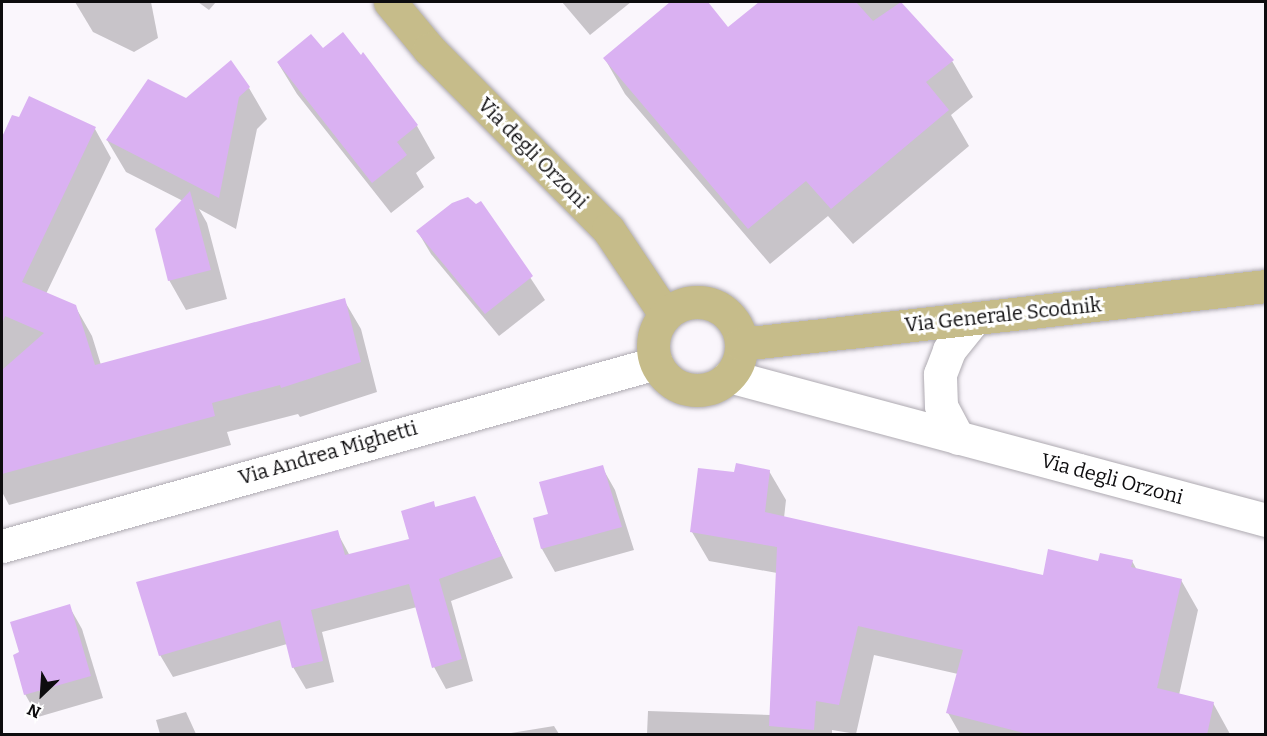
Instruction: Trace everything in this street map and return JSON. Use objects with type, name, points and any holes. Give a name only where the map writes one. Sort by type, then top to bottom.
[{"type":"main road","name":"Via degli Orzoni","points":[[390,2],[429,49],[608,229],[665,314]]},
{"type":"main road","name":"Via Generale Scodnik","points":[[741,344],[1266,286]]},
{"type":"main road","points":[[678,304],[712,304],[728,312],[737,327],[741,344],[739,361],[729,376],[715,387],[699,392],[673,383],[656,363],[654,330],[665,314],[678,304]]},
{"type":"street","points":[[958,438],[941,406],[940,374],[949,350],[974,318]]},
{"type":"street","name":"Via Andrea Mighetti","points":[[2,546],[656,363]]},
{"type":"street","name":"Via degli Orzoni","points":[[729,376],[1266,520]]},
{"type":"building","points":[[670,2],[708,2],[728,27],[759,2],[856,2],[873,21],[901,2],[954,60],[926,82],[949,110],[831,209],[806,181],[748,229],[603,58]]},
{"type":"building","points":[[343,32],[361,55],[363,52],[418,125],[397,142],[407,155],[372,183],[277,62],[311,34],[323,48]]},
{"type":"building","points":[[231,60],[250,87],[239,97],[219,198],[106,140],[148,79],[186,98]]},
{"type":"building","points":[[29,96],[96,127],[22,282],[76,305],[95,365],[345,298],[361,362],[281,388],[280,385],[212,403],[215,416],[2,474],[2,370],[44,333],[5,316],[2,324],[2,137],[12,115],[19,117]]},
{"type":"building","points":[[190,191],[211,270],[168,281],[155,229]]},
{"type":"building","points":[[468,197],[476,204],[481,201],[533,276],[485,314],[416,231],[452,203]]},
{"type":"building","points":[[736,463],[770,470],[765,512],[1043,575],[1048,549],[1098,561],[1100,553],[1133,560],[1131,567],[1182,579],[1157,688],[1214,702],[1207,735],[1032,735],[946,713],[963,650],[858,626],[839,705],[816,701],[814,730],[769,726],[777,547],[690,532],[698,468],[734,472]]},
{"type":"building","points":[[603,465],[622,527],[541,549],[533,518],[548,514],[539,482]]},
{"type":"building","points":[[475,496],[502,556],[439,579],[462,659],[432,668],[409,584],[311,610],[323,661],[292,668],[280,620],[159,656],[136,582],[338,530],[345,555],[409,539],[401,511],[434,501],[435,507]]},
{"type":"building","points":[[70,604],[91,676],[24,695],[13,655],[19,652],[10,622]]}]
